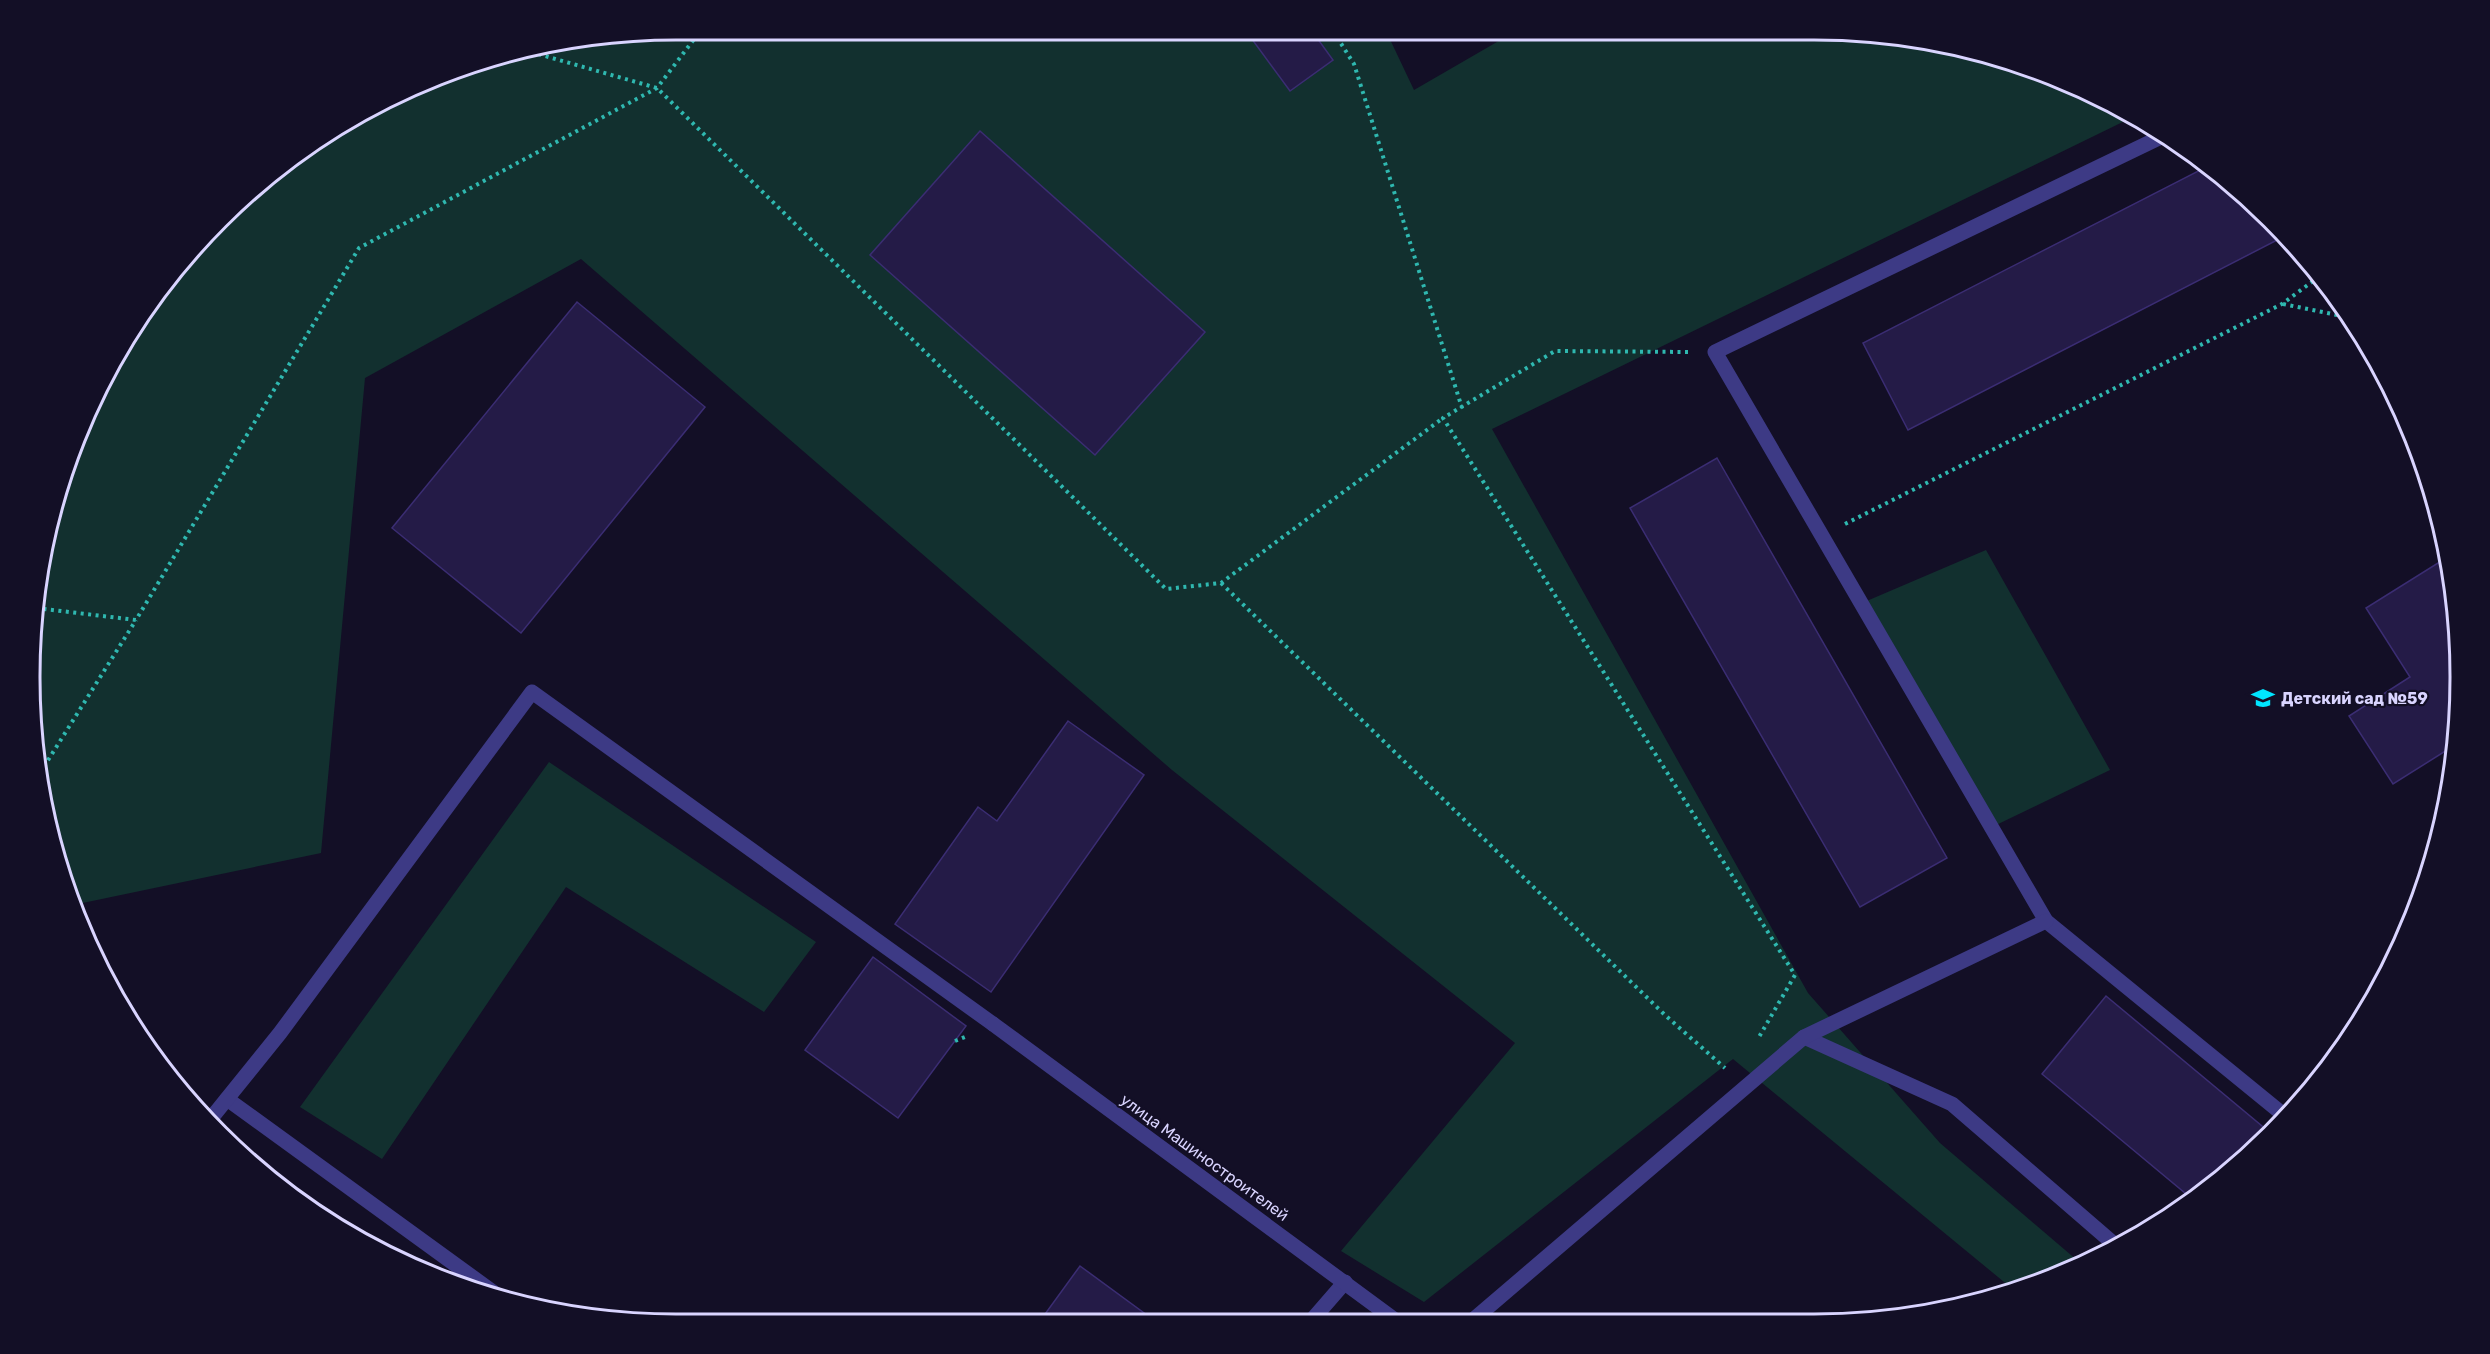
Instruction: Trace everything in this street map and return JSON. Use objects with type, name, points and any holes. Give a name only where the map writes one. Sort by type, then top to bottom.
[{"type":"street","points":[[2154,140],[1715,352],[2046,921],[2279,1111]]},
{"type":"street","name":"улица Машиностроителей","points":[[227,1099],[280,1033],[532,692],[993,1024],[1387,1314]]},
{"type":"street","points":[[1480,1314],[1804,1037],[2046,921]]},
{"type":"street","points":[[1804,1037],[1952,1104],[2109,1240]]},
{"type":"street","points":[[215,1114],[227,1099],[480,1282]]},
{"type":"street","points":[[1317,1314],[1345,1282]]},
{"type":"path","points":[[46,763],[136,620],[359,248],[657,88],[693,40]]},
{"type":"path","points":[[1339,40],[1354,64],[1462,408]]},
{"type":"path","points":[[543,55],[657,88],[1166,589],[1221,583],[1443,418],[1555,351],[1715,352]]},
{"type":"path","points":[[1822,535],[2282,304],[2312,282]]},
{"type":"path","points":[[2282,304],[2336,315]]},
{"type":"path","points":[[1443,418],[1795,975],[1753,1046]]},
{"type":"path","points":[[1221,583],[1666,1016],[1727,1070]]},
{"type":"path","points":[[45,609],[136,620]]},
{"type":"green space","points":[[677,40],[1390,40],[1414,90],[1500,40],[1813,40],[1896,46],[1978,62],[2057,89],[2123,122],[1492,429],[1808,993],[1940,1143],[2074,1257],[2057,1265],[2006,1284],[1733,1059],[1424,1302],[1341,1251],[1515,1043],[1172,770],[581,259],[365,378],[321,853],[82,903],[62,842],[46,760],[40,677],[46,594],[62,512],[89,433],[126,359],[172,290],[198,257],[227,227],[257,198],[290,172],[359,126],[433,89],[512,62],[553,53],[594,46]]},
{"type":"green space","points":[[1986,550],[2110,770],[1992,827],[1862,603]]},
{"type":"green space","points":[[549,762],[816,942],[764,1012],[566,887],[382,1159],[300,1107]]},
{"type":"building","points":[[1253,40],[1319,40],[1333,60],[1290,91]]},
{"type":"building","points":[[980,131],[1205,332],[1095,455],[870,255]]},
{"type":"building","points":[[2198,171],[2233,198],[2276,241],[1908,430],[1863,343]]},
{"type":"building","points":[[577,302],[705,407],[521,633],[392,528]]},
{"type":"building","points":[[1717,458],[1947,858],[1860,907],[1630,508]]},
{"type":"building","points":[[2439,563],[2444,594],[2450,677],[2445,751],[2393,784],[2349,716],[2410,677],[2366,608]]},
{"type":"building","points":[[1068,721],[1144,775],[991,992],[895,924],[978,807],[997,821]]},
{"type":"building","points":[[873,957],[966,1026],[898,1118],[805,1050]]},
{"type":"building","points":[[2106,996],[2263,1127],[2233,1156],[2185,1193],[2042,1074]]},
{"type":"building","points":[[1080,1266],[1145,1314],[1045,1314]]},
{"type":"place","name":"Детский сад №59","points":[[2263,698]]}]
